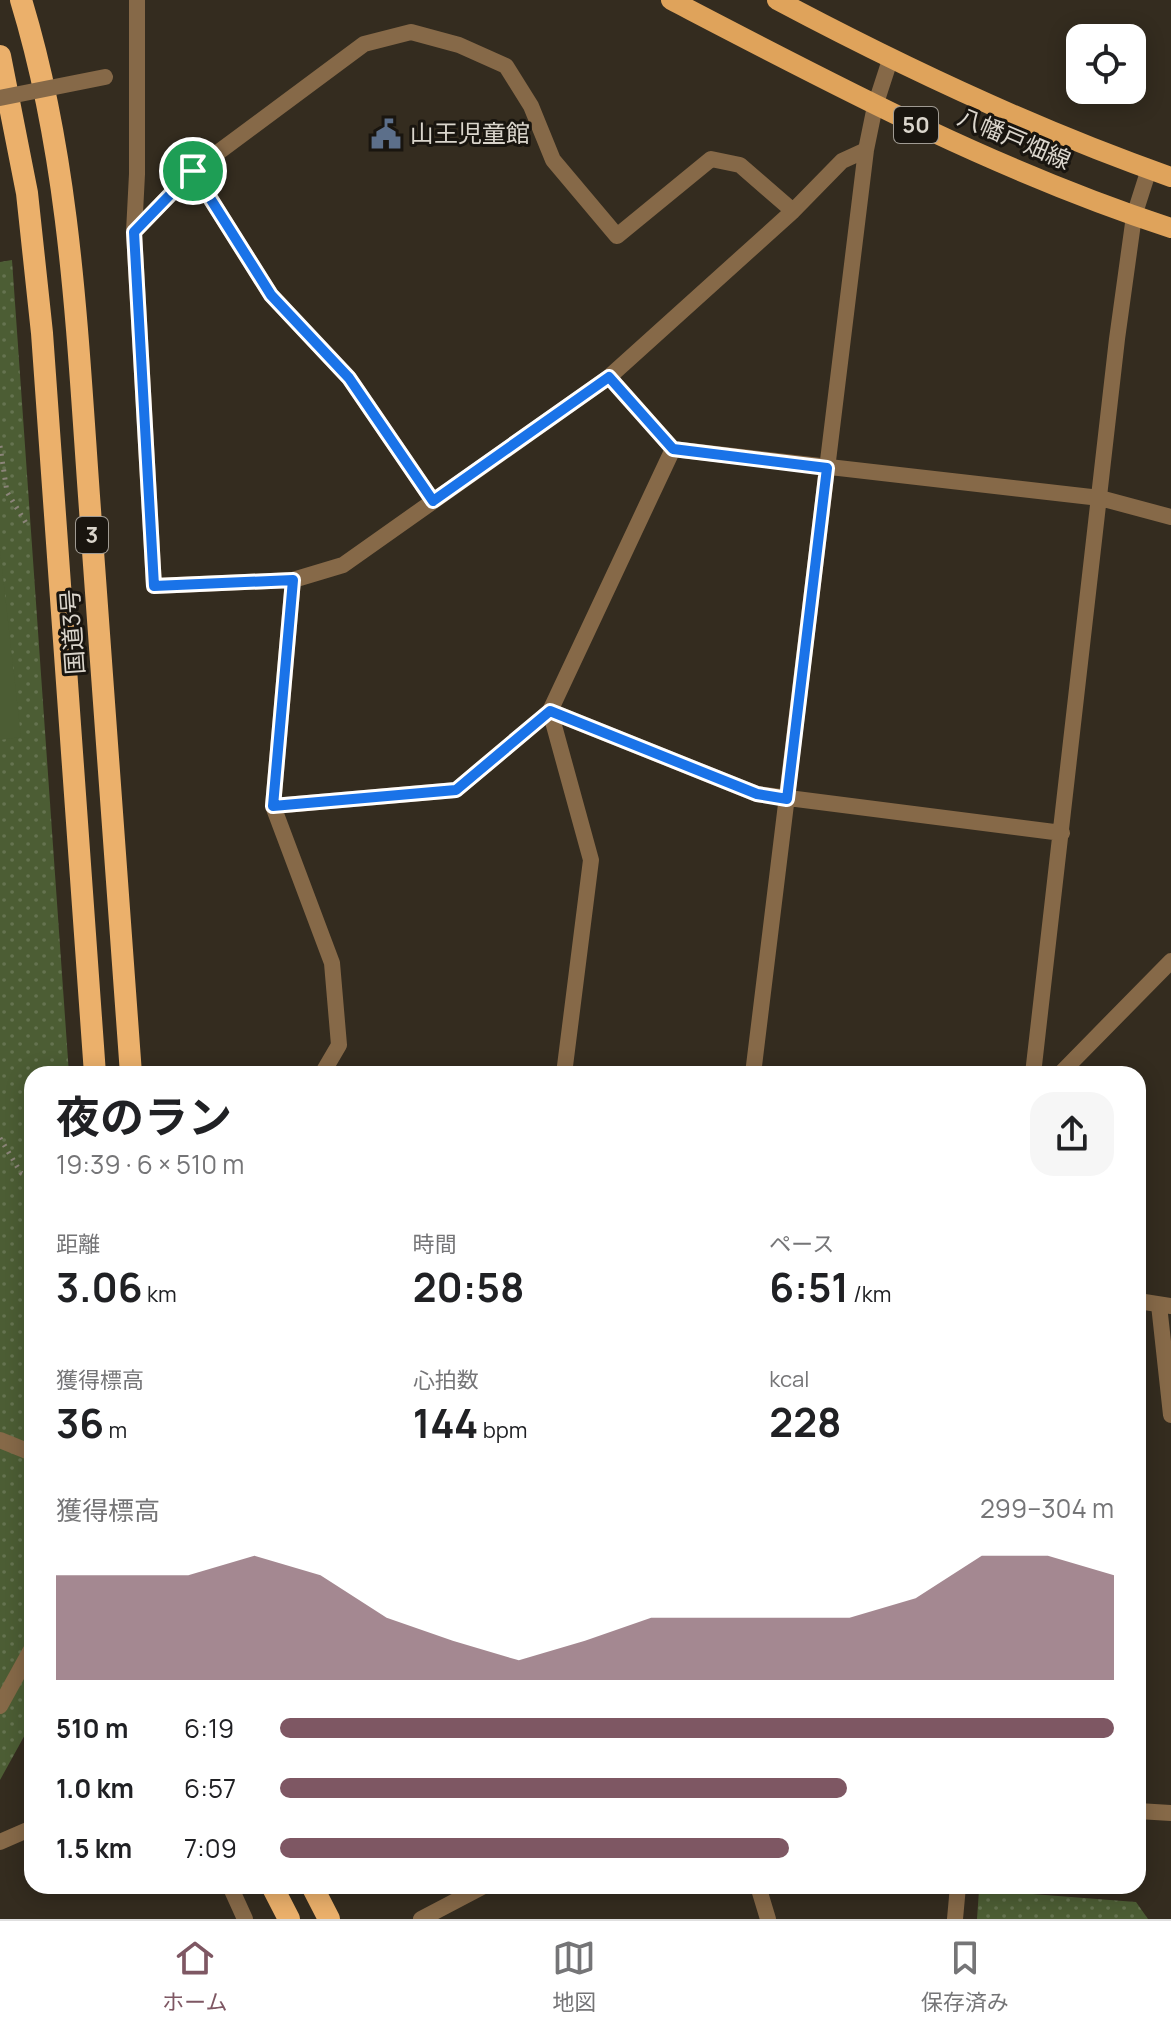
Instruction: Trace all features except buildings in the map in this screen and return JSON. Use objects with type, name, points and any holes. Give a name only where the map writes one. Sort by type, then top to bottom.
[{"type":"highway","name":"国道3号","points":[[21,0],[34,42],[61,177],[77,330],[130,1066]]},
{"type":"highway","name":"国道3号","points":[[0,56],[27,193],[42,333],[94,1066]]},
{"type":"highway","points":[[276,1894],[289,1919]]},
{"type":"highway","points":[[316,1894],[329,1919]]},
{"type":"main road","name":"八幡戸畑線","points":[[671,0],[875,106],[982,155],[1171,228]]},
{"type":"main road","name":"八幡戸畑線","points":[[777,0],[890,60],[996,109],[1171,177]]},
{"type":"street","points":[[137,0],[134,232],[154,586],[293,580],[343,565],[609,377],[793,211],[842,161],[866,150]]},
{"type":"street","points":[[134,232],[193,171],[364,44],[411,32],[459,45],[506,66],[531,106],[553,160],[617,236],[711,159],[740,165],[793,211]]},
{"type":"street","points":[[754,1066],[866,150],[875,106],[890,60]]},
{"type":"street","points":[[0,98],[105,77]]},
{"type":"street","points":[[1034,1066],[1134,216],[1149,169]]},
{"type":"street","points":[[193,171],[271,295],[349,378],[433,501]]},
{"type":"street","points":[[609,377],[673,449],[1100,498],[1171,517]]},
{"type":"street","points":[[273,806],[456,790],[550,711],[673,449]]},
{"type":"street","points":[[293,580],[273,806],[332,963],[339,1045],[327,1066]]},
{"type":"street","points":[[550,711],[757,794],[1062,833]]},
{"type":"street","points":[[550,711],[591,860],[565,1066]]},
{"type":"street","points":[[1068,1066],[1171,961]]},
{"type":"street","points":[[1165,1305],[1171,1415]]},
{"type":"street","points":[[0,1440],[24,1450]]},
{"type":"street","points":[[0,1706],[24,1662]]},
{"type":"street","points":[[1146,1811],[1171,1813]]},
{"type":"street","points":[[0,1842],[24,1832]]},
{"type":"street","points":[[234,1894],[245,1919]]},
{"type":"street","points":[[421,1919],[469,1894]]},
{"type":"street","points":[[760,1894],[768,1919]]},
{"type":"street","points":[[955,1919],[957,1894]]},
{"type":"path","points":[[0,1138],[24,1174]]},
{"type":"green space","points":[[12,260],[68,1066],[24,1066],[24,1736],[0,1780],[0,262]]},
{"type":"green space","points":[[0,550],[21,737],[0,740]]},
{"type":"green space","points":[[979,1894],[1031,1894],[1136,1902],[1148,1919],[977,1919]]},
{"type":"place","name":"山王児童館","points":[[386,134]]},
{"type":"route","points":[[193,171],[271,295],[349,378],[433,501],[609,377],[673,449],[827,468],[787,799],[757,794],[550,711],[456,790],[273,806],[293,580],[154,586],[134,232],[193,171]]}]
